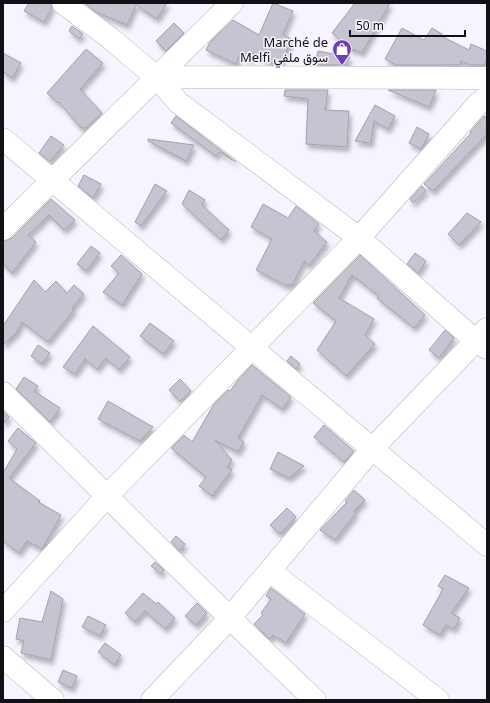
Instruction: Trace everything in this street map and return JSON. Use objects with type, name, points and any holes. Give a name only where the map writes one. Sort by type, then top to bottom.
[{"type":"street","points":[[63,3],[110,38],[156,77],[179,103],[359,238],[483,339],[372,449],[229,619],[152,700]]},
{"type":"street","points":[[3,229],[232,3]]},
{"type":"street","points":[[156,77],[487,78]]},
{"type":"street","points":[[3,611],[108,495],[359,238],[484,104]]},
{"type":"street","points":[[3,139],[487,545]]},
{"type":"street","points":[[3,393],[108,495],[229,619],[315,700]]},
{"type":"street","points":[[270,570],[438,700]]},
{"type":"street","points":[[3,657],[53,700]]},
{"type":"building","points":[[29,3],[51,3],[52,8],[44,22],[24,11]]},
{"type":"building","points":[[84,3],[167,3],[157,19],[136,5],[127,25],[98,13]]},
{"type":"building","points":[[273,3],[293,11],[283,34],[292,40],[280,65],[275,65],[253,53],[250,60],[240,54],[236,64],[206,50],[210,42],[233,20],[259,35]]},
{"type":"building","points":[[355,3],[390,3],[362,53],[354,49],[353,51],[332,33]]},
{"type":"building","points":[[174,23],[184,33],[166,51],[156,41]]},
{"type":"building","points":[[72,26],[83,34],[79,39],[69,31]]},
{"type":"building","points":[[402,28],[424,40],[432,28],[442,34],[441,36],[469,50],[471,44],[487,51],[487,60],[484,65],[470,65],[461,61],[460,65],[396,65],[385,59]]},
{"type":"building","points":[[86,49],[103,63],[80,89],[102,113],[86,128],[81,128],[59,102],[58,103],[47,93]]},
{"type":"building","points":[[318,51],[350,57],[346,65],[315,65]]},
{"type":"building","points":[[3,53],[21,63],[12,78],[3,72]]},
{"type":"building","points":[[285,90],[328,90],[325,110],[349,111],[347,147],[306,144],[308,99],[284,96]]},
{"type":"building","points":[[388,90],[436,90],[429,107]]},
{"type":"building","points":[[375,105],[395,116],[388,129],[374,121],[371,143],[355,141]]},
{"type":"building","points":[[176,116],[236,162],[219,152],[216,156],[171,123]]},
{"type":"building","points":[[484,116],[487,118],[487,134],[433,191],[424,184],[471,133],[470,132]]},
{"type":"building","points":[[417,127],[429,134],[421,149],[409,143]]},
{"type":"building","points":[[51,136],[64,145],[50,161],[39,153]]},
{"type":"building","points":[[148,139],[194,145],[186,161],[148,141]]},
{"type":"building","points":[[84,175],[101,184],[93,198],[78,186]]},
{"type":"building","points":[[155,184],[167,191],[141,226],[135,222]]},
{"type":"building","points":[[422,186],[426,191],[413,203],[410,199]]},
{"type":"building","points":[[189,190],[205,200],[202,205],[229,230],[221,240],[182,204]]},
{"type":"building","points":[[51,199],[75,220],[64,230],[49,215],[28,235],[36,242],[12,273],[3,264],[3,241],[12,238]]},
{"type":"building","points":[[263,204],[288,218],[296,206],[319,224],[314,231],[327,242],[309,265],[304,261],[292,286],[288,284],[287,286],[256,270],[272,239],[251,227]]},
{"type":"building","points":[[467,213],[481,222],[459,245],[448,234]]},
{"type":"building","points":[[91,246],[100,253],[86,271],[77,264]]},
{"type":"building","points":[[415,253],[426,261],[418,273],[407,264]]},
{"type":"building","points":[[121,255],[142,274],[122,305],[103,292],[119,273],[111,266]]},
{"type":"building","points":[[360,255],[425,315],[414,328],[377,298],[379,296],[352,275],[339,298],[374,319],[365,335],[375,344],[346,376],[317,350],[336,321],[313,303]]},
{"type":"building","points":[[34,280],[45,292],[56,281],[67,293],[74,285],[84,294],[72,308],[74,310],[48,342],[22,322],[17,332],[3,345],[3,326]]},
{"type":"building","points":[[150,323],[174,341],[163,354],[140,336]]},
{"type":"building","points":[[93,326],[130,357],[119,370],[106,358],[97,369],[85,359],[75,374],[63,367]]},
{"type":"building","points":[[445,330],[454,338],[439,358],[429,350]]},
{"type":"building","points":[[38,345],[50,353],[42,364],[31,356]]},
{"type":"building","points":[[291,356],[300,364],[296,369],[287,361]]},
{"type":"building","points":[[252,365],[291,397],[282,409],[262,395],[238,438],[244,442],[238,452],[215,440],[232,460],[227,467],[232,470],[212,496],[199,486],[206,477],[171,448],[184,435],[192,442],[214,404],[228,390],[230,391]]},
{"type":"building","points":[[24,377],[38,386],[34,391],[60,408],[50,422],[16,389]]},
{"type":"building","points":[[180,379],[191,391],[180,401],[169,390]]},
{"type":"building","points":[[108,401],[153,427],[140,441],[98,419]]},
{"type":"building","points":[[3,411],[9,417],[4,423],[3,422]]},
{"type":"building","points":[[324,425],[354,451],[344,462],[314,437]]},
{"type":"building","points":[[18,428],[36,443],[9,478],[40,501],[38,502],[61,515],[42,549],[27,541],[19,553],[3,541],[3,473],[17,449],[8,441]]},
{"type":"building","points":[[278,452],[304,466],[289,478],[270,469]]},
{"type":"building","points":[[354,490],[365,500],[354,511],[356,513],[335,540],[320,530],[347,502],[345,501]]},
{"type":"building","points":[[287,508],[296,517],[280,534],[270,525]]},
{"type":"building","points":[[176,536],[185,544],[180,551],[171,542]]},
{"type":"building","points":[[155,562],[164,570],[161,574],[151,566]]},
{"type":"building","points":[[445,575],[469,588],[451,613],[460,618],[454,629],[446,625],[440,635],[423,625],[443,589],[438,586]]},
{"type":"building","points":[[271,588],[305,614],[286,643],[273,635],[269,639],[254,624],[263,615],[261,613],[271,599],[266,596]]},
{"type":"building","points":[[51,591],[63,599],[51,660],[21,653],[24,641],[16,639],[20,618],[42,622]]},
{"type":"building","points":[[143,593],[156,604],[158,602],[175,618],[165,629],[145,611],[135,622],[125,613]]},
{"type":"building","points":[[197,603],[207,613],[196,625],[185,616]]},
{"type":"building","points":[[88,616],[106,625],[100,636],[82,627]]},
{"type":"building","points":[[105,643],[121,655],[114,665],[98,652]]},
{"type":"building","points":[[63,670],[77,676],[72,688],[58,682]]},
{"type":"place","name":"Marché de Melfi سوق ملفي","points":[[342,66]]}]
